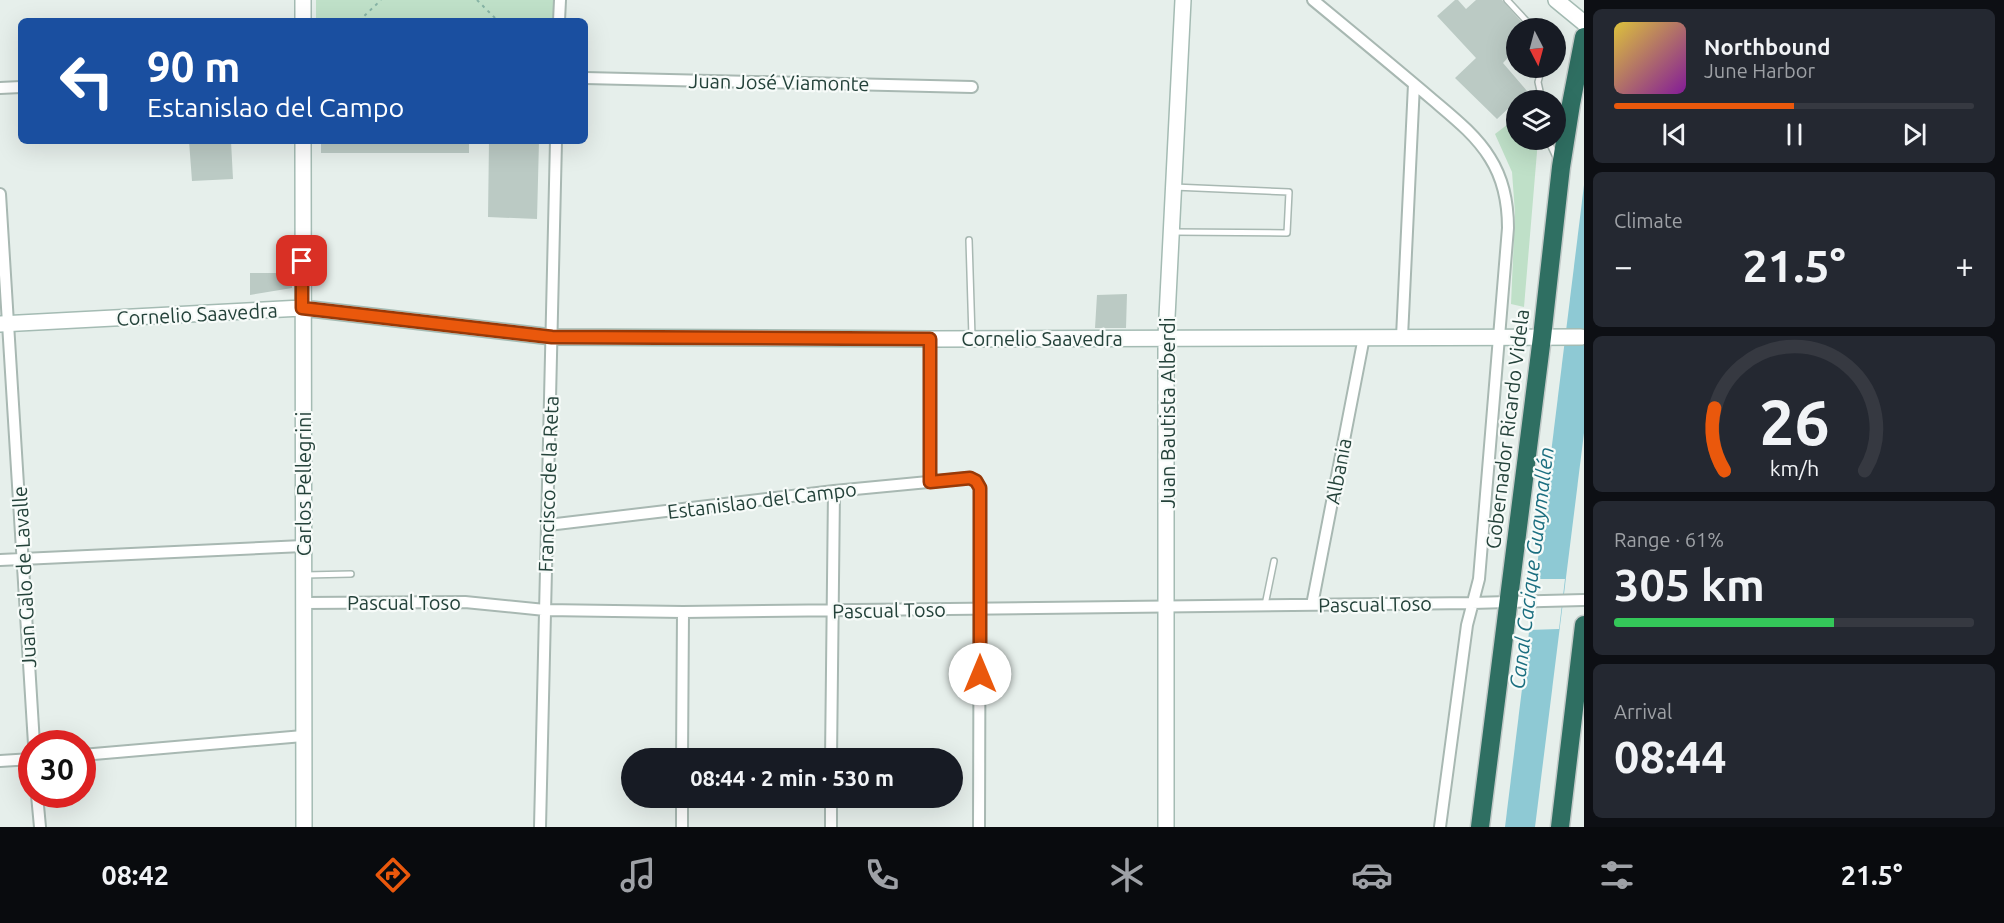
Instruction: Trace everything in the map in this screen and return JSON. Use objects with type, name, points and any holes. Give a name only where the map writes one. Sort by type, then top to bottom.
[{"type":"highway","name":"Gobernador Ricardo Videla","points":[[1480,827],[1542,337],[1561,167],[1572,93],[1584,37]]},
{"type":"highway","points":[[1560,827],[1584,625]]},
{"type":"street","points":[[303,0],[303,18]]},
{"type":"street","points":[[559,18],[560,0]]},
{"type":"street","name":"Juan Bautista Alberdi","points":[[1166,827],[1166,337],[1183,0]]},
{"type":"street","points":[[1313,0],[1458,122],[1476,141],[1490,158],[1501,180],[1508,206],[1500,337],[1479,579],[1467,625],[1440,827]]},
{"type":"street","points":[[1556,0],[1584,23]]},
{"type":"street","name":"Juan José Viamonte","points":[[588,78],[972,87]]},
{"type":"street","points":[[1402,337],[1414,84]]},
{"type":"street","points":[[0,88],[18,87]]},
{"type":"street","name":"Carlos Pellegrini","points":[[303,144],[304,827]]},
{"type":"street","name":"Francisco de la Reta","points":[[540,827],[556,144]]},
{"type":"street","name":"Juan Galo de Lavalle","points":[[0,194],[4,323],[23,558],[33,730]]},
{"type":"street","name":"Cornelio Saavedra","points":[[4,323],[302,308],[552,337],[930,339],[1583,337]]},
{"type":"street","name":"Albania","points":[[1312,605],[1364,337]]},
{"type":"street","points":[[930,339],[930,482]]},
{"type":"street","name":"Estanislao del Campo","points":[[548,525],[834,491],[970,478],[976,481],[980,488],[980,609]]},
{"type":"street","points":[[831,748],[834,491]]},
{"type":"street","points":[[0,560],[303,546]]},
{"type":"street","name":"Pascual Toso","points":[[303,603],[465,602],[545,610],[683,612],[1584,600]]},
{"type":"street","points":[[979,827],[980,609]]},
{"type":"street","points":[[682,748],[683,612]]},
{"type":"street","points":[[96,754],[303,736]]},
{"type":"street","points":[[0,761],[18,760]]},
{"type":"street","points":[[39,808],[40,827]]},
{"type":"street","points":[[682,808],[682,827]]},
{"type":"street","points":[[831,808],[831,827]]},
{"type":"lane","points":[[1507,0],[1524,18]]},
{"type":"lane","points":[[1553,150],[1561,167]]},
{"type":"lane","points":[[1171,232],[1287,233],[1289,192],[1174,187]]},
{"type":"lane","points":[[969,240],[972,339]]},
{"type":"lane","points":[[1265,605],[1274,561]]},
{"type":"lane","points":[[303,575],[351,574]]},
{"type":"path","points":[[361,18],[381,0]]},
{"type":"path","points":[[477,0],[495,18]]},
{"type":"green space","points":[[316,0],[553,0],[553,18],[316,18]]},
{"type":"green space","points":[[1506,126],[1506,150],[1537,150],[1524,307],[1511,304],[1515,213],[1512,172],[1495,134]]},
{"type":"water","points":[[1584,185],[1584,433],[1535,827],[1505,827]]},
{"type":"pier","points":[[1535,579],[1565,579],[1559,629],[1528,630]]},
{"type":"building","points":[[1455,0],[1458,0],[1466,9],[1476,0],[1502,0],[1518,18],[1506,18],[1506,60],[1503,63],[1506,66],[1506,78],[1516,78],[1526,90],[1506,90],[1506,111],[1497,119],[1455,78],[1476,58],[1437,16]]},
{"type":"building","points":[[189,144],[231,144],[233,179],[192,181]]},
{"type":"building","points":[[321,144],[469,144],[469,153],[321,153]]},
{"type":"building","points":[[489,144],[539,144],[537,219],[488,217]]},
{"type":"building","points":[[250,273],[292,273],[292,288],[250,295]]},
{"type":"building","points":[[1127,294],[1126,328],[1095,328],[1097,295]]},
{"type":"route","points":[[302,261],[302,308],[552,337],[930,339],[930,482],[970,478],[976,481],[980,488],[980,674]]},
{"type":"water label","name":"Canal Cacique Guaymallén","points":[[1531,568]]}]
